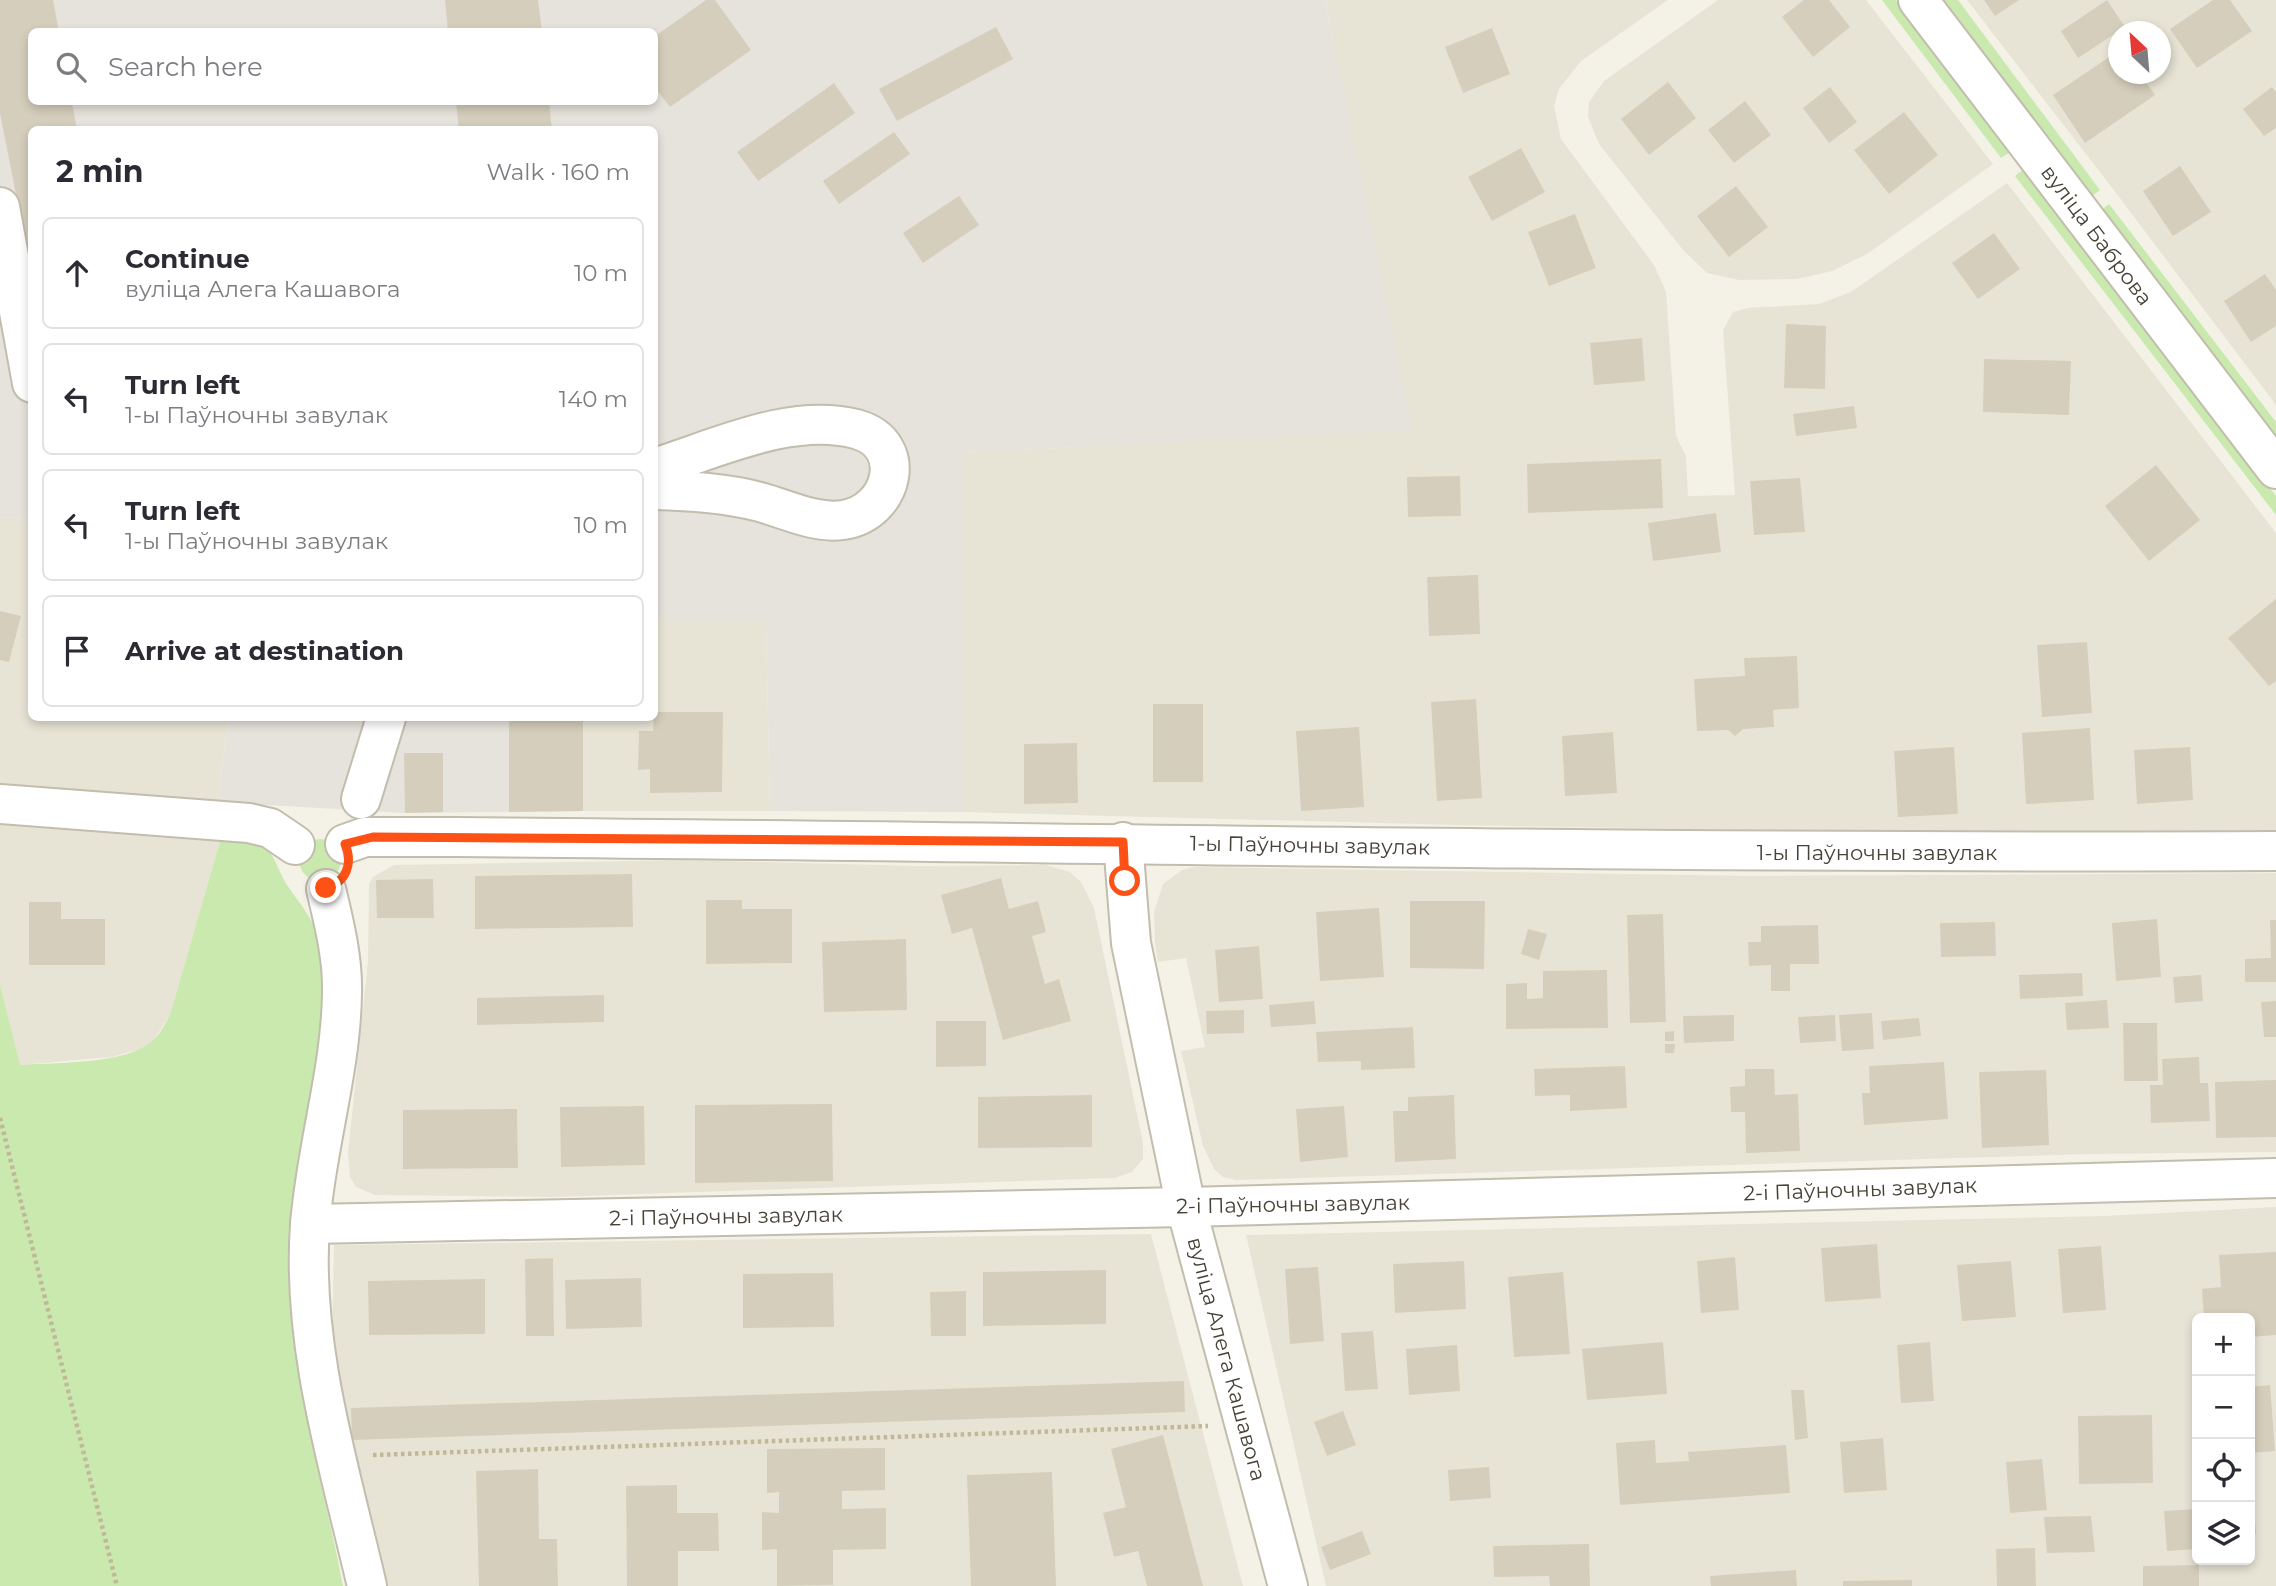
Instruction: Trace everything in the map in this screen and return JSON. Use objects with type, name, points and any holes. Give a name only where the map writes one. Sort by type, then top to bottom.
[{"type":"street","name":"вуліца Баброва","points":[[1918,0],[2276,469]]},
{"type":"street","points":[[0,207],[28,361]]},
{"type":"street","points":[[658,467],[749,438],[793,428],[830,426],[857,430],[878,440],[889,460],[889,483],[878,502],[862,515],[841,520],[810,517],[735,497],[658,490]]},
{"type":"street","points":[[361,799],[385,721]]},
{"type":"street","points":[[0,804],[248,823],[270,828],[295,845]]},
{"type":"street","points":[[329,832],[345,844],[349,852],[347,871],[335,886],[316,888],[300,880],[292,863],[295,845],[310,833],[329,832]]},
{"type":"street","name":"1-ы Паўночны завулак","points":[[345,844],[373,837],[1123,842],[1841,853],[2276,851]]},
{"type":"street","name":"вуліца Алега Кашавога","points":[[1123,842],[1131,943],[1186,1207],[1288,1586]]},
{"type":"street","points":[[326,888],[339,953],[342,1010],[310,1224],[312,1320],[367,1586]]},
{"type":"street","name":"2-і Паўночны завулак","points":[[310,1224],[1186,1207],[2276,1178]]},
{"type":"path","points":[[0,1118],[117,1586]]},
{"type":"path","points":[[338,1456],[1245,1425]]},
{"type":"shaded area","points":[[0,0],[1325,0],[1413,430],[963,453],[963,812],[770,811],[766,622],[658,622],[658,126],[28,126],[28,519],[0,517]]},
{"type":"shaded area","points":[[1325,0],[1668,0],[1581,61],[1559,89],[1554,106],[1561,139],[1654,265],[1666,292],[1676,436],[1686,456],[1688,496],[1735,495],[1723,330],[1733,312],[1748,308],[1819,304],[1851,292],[2007,183],[2276,533],[2276,830],[1997,834],[1455,825],[963,812],[963,453],[1412,429]]},
{"type":"shaded area","points":[[1718,0],[1866,0],[1993,164],[1867,254],[1832,271],[1797,279],[1739,280],[1707,273],[1683,250],[1599,144],[1588,117],[1589,102],[1604,81]]},
{"type":"shaded area","points":[[1967,0],[2276,0],[2276,405],[2113,189]]},
{"type":"shaded area","points":[[0,517],[28,519],[28,721],[229,721],[217,802],[0,786]]},
{"type":"shaded area","points":[[766,621],[770,811],[583,811],[583,721],[658,721],[658,622]]},
{"type":"shaded area","points":[[229,721],[583,721],[583,811],[405,813],[217,802]]},
{"type":"shaded area","points":[[0,821],[221,838],[170,1015],[153,1041],[140,1049],[112,1057],[19,1065],[0,985]]},
{"type":"shaded area","points":[[683,860],[920,866],[1046,865],[1070,872],[1081,882],[1094,908],[1143,1143],[1143,1159],[1132,1172],[1115,1178],[553,1197],[375,1195],[356,1187],[350,1177],[348,1153],[368,960],[369,884],[373,877],[394,865]]},
{"type":"shaded area","points":[[1194,867],[1752,876],[2276,873],[2276,1152],[2091,1154],[1236,1180],[1223,1177],[1214,1169],[1203,1146],[1181,1051],[1205,1047],[1186,958],[1158,962],[1155,943],[1154,912],[1163,884],[1182,870]]},
{"type":"shaded area","points":[[2276,1207],[2276,1586],[1326,1586],[1246,1235],[2105,1216]]},
{"type":"shaded area","points":[[1151,1234],[1243,1586],[385,1586],[350,1448],[332,1342],[334,1245]]},
{"type":"green space","points":[[1882,0],[1896,0],[2010,152],[2001,158]]},
{"type":"green space","points":[[1941,0],[1958,0],[2100,190],[2089,198]]},
{"type":"green space","points":[[2024,169],[2276,496],[2276,515],[2015,176]]},
{"type":"green space","points":[[2109,204],[2276,422],[2276,442],[2100,211]]},
{"type":"green space","points":[[221,838],[250,841],[269,851],[285,882],[310,918],[319,940],[324,978],[323,1017],[295,1182],[288,1262],[294,1345],[308,1425],[343,1586],[0,1586],[0,985],[20,1065],[107,1059],[124,1055],[151,1042],[160,1033],[170,1015]]},
{"type":"green space","points":[[320,839],[335,845],[341,860],[335,875],[320,881],[305,875],[299,860],[305,845]]},
{"type":"building","points":[[0,0],[53,0],[58,28],[28,28],[28,105],[73,105],[76,126],[28,126],[28,256],[0,113]]},
{"type":"building","points":[[445,0],[538,0],[542,28],[448,28]]},
{"type":"building","points":[[706,0],[715,0],[751,50],[670,107],[658,91],[658,34]]},
{"type":"building","points":[[1804,0],[1829,0],[1850,27],[1813,57],[1782,17]]},
{"type":"building","points":[[1984,0],[2019,0],[1995,16]]},
{"type":"building","points":[[2107,0],[2121,21],[2108,21],[2108,38],[2078,58],[2061,31]]},
{"type":"building","points":[[2213,0],[2230,0],[2252,31],[2197,68],[2171,28]]},
{"type":"building","points":[[996,27],[1013,59],[897,121],[879,89]]},
{"type":"building","points":[[1492,28],[1510,74],[1463,93],[1445,47]]},
{"type":"building","points":[[2108,58],[2108,84],[2147,84],[2155,95],[2085,143],[2053,95]]},
{"type":"building","points":[[1668,82],[1696,118],[1649,155],[1621,119]]},
{"type":"building","points":[[834,83],[855,113],[758,181],[737,152]]},
{"type":"building","points":[[1830,87],[1857,122],[1829,143],[1803,108]]},
{"type":"building","points":[[2272,87],[2276,92],[2276,128],[2264,136],[2243,109]]},
{"type":"building","points":[[1745,101],[1771,135],[1734,163],[1708,130]]},
{"type":"building","points":[[456,105],[549,105],[552,126],[459,126]]},
{"type":"building","points":[[1904,112],[1938,155],[1889,194],[1854,150]]},
{"type":"building","points":[[894,132],[910,154],[839,204],[823,181]]},
{"type":"building","points":[[1521,148],[1545,192],[1492,221],[1468,177]]},
{"type":"building","points":[[2180,166],[2211,212],[2173,236],[2143,191]]},
{"type":"building","points":[[1736,186],[1768,227],[1729,257],[1697,216]]},
{"type":"building","points":[[959,196],[979,225],[923,263],[903,233]]},
{"type":"building","points":[[1575,214],[1596,268],[1549,286],[1528,232]]},
{"type":"building","points":[[1994,233],[2020,269],[1978,299],[1952,263]]},
{"type":"building","points":[[2265,274],[2276,290],[2276,326],[2251,342],[2224,301]]},
{"type":"building","points":[[1786,324],[1826,326],[1825,389],[1784,388]]},
{"type":"building","points":[[1642,338],[1645,381],[1594,385],[1590,343]]},
{"type":"building","points":[[1984,359],[2071,361],[2069,415],[1983,412]]},
{"type":"building","points":[[1854,406],[1857,428],[1796,436],[1793,414]]},
{"type":"building","points":[[1661,459],[1663,508],[1528,513],[1527,464]]},
{"type":"building","points":[[2156,465],[2200,520],[2149,561],[2105,506]]},
{"type":"building","points":[[1460,476],[1461,516],[1408,517],[1407,477]]},
{"type":"building","points":[[1800,478],[1805,532],[1754,535],[1750,481]]},
{"type":"building","points":[[1716,513],[1721,552],[1653,561],[1648,523]]},
{"type":"building","points":[[1478,575],[1480,634],[1429,636],[1427,577]]},
{"type":"building","points":[[2276,599],[2276,681],[2269,686],[2228,638]]},
{"type":"building","points":[[0,611],[21,616],[9,662],[0,660]]},
{"type":"building","points":[[2087,642],[2092,713],[2042,717],[2037,645]]},
{"type":"building","points":[[1797,656],[1799,708],[1773,710],[1774,727],[1743,729],[1735,736],[1728,730],[1697,731],[1694,679],[1745,676],[1744,658]]},
{"type":"building","points":[[1476,699],[1482,798],[1437,801],[1431,702]]},
{"type":"building","points":[[1153,704],[1203,704],[1203,782],[1153,782]]},
{"type":"building","points":[[658,712],[723,712],[722,792],[650,793],[650,769],[638,770],[639,731],[653,731],[654,721],[658,721]]},
{"type":"building","points":[[509,721],[583,721],[583,811],[509,812]]},
{"type":"building","points":[[1359,727],[1364,807],[1301,811],[1296,731]]},
{"type":"building","points":[[2090,728],[2094,800],[2026,804],[2022,733]]},
{"type":"building","points":[[1613,732],[1617,793],[1565,796],[1562,736]]},
{"type":"building","points":[[1077,743],[1078,803],[1024,804],[1024,744]]},
{"type":"building","points":[[1954,747],[1958,814],[1898,817],[1894,751]]},
{"type":"building","points":[[2190,747],[2193,800],[2137,804],[2134,750]]},
{"type":"building","points":[[404,753],[443,753],[443,812],[405,813]]},
{"type":"building","points":[[632,874],[633,927],[475,929],[475,876]]},
{"type":"building","points":[[1001,878],[1009,909],[1038,901],[1046,932],[1032,936],[1045,984],[1059,979],[1071,1021],[1003,1040],[972,928],[952,934],[941,895]]},
{"type":"building","points":[[433,879],[434,918],[377,918],[376,880]]},
{"type":"building","points":[[706,900],[742,900],[742,909],[792,909],[792,963],[706,964]]},
{"type":"building","points":[[1410,901],[1485,901],[1484,969],[1410,968]]},
{"type":"building","points":[[29,902],[61,902],[61,919],[105,919],[105,965],[29,965]]},
{"type":"building","points":[[1379,908],[1384,977],[1320,981],[1316,912]]},
{"type":"building","points":[[1663,914],[1666,1022],[1630,1023],[1627,915]]},
{"type":"building","points":[[2157,919],[2161,977],[2116,981],[2112,923]]},
{"type":"building","points":[[2270,920],[2276,920],[2276,982],[2245,982],[2245,959],[2271,958]]},
{"type":"building","points":[[1995,922],[1996,956],[1941,957],[1940,923]]},
{"type":"building","points":[[1818,925],[1819,964],[1790,964],[1790,991],[1771,991],[1771,965],[1749,966],[1748,942],[1761,942],[1761,926]]},
{"type":"building","points":[[1528,929],[1547,934],[1539,960],[1521,954]]},
{"type":"building","points":[[906,939],[907,1010],[824,1012],[822,942]]},
{"type":"building","points":[[1259,946],[1263,999],[1219,1002],[1215,950]]},
{"type":"building","points":[[1607,970],[1608,1028],[1506,1029],[1506,984],[1527,983],[1527,999],[1543,998],[1543,971]]},
{"type":"building","points":[[2082,973],[2083,996],[2020,999],[2019,975]]},
{"type":"building","points":[[2201,975],[2203,1001],[2175,1003],[2173,977]]},
{"type":"building","points":[[604,995],[604,1022],[477,1025],[477,998]]},
{"type":"building","points":[[2107,1000],[2109,1028],[2067,1030],[2065,1003]]},
{"type":"building","points":[[1314,1001],[1316,1024],[1271,1027],[1269,1005]]},
{"type":"building","points":[[2276,1001],[2276,1037],[2264,1037],[2261,1002]]},
{"type":"building","points":[[1244,1010],[1244,1033],[1207,1034],[1206,1011]]},
{"type":"building","points":[[1872,1013],[1874,1049],[1842,1051],[1839,1015]]},
{"type":"building","points":[[1734,1015],[1734,1041],[1684,1043],[1683,1016]]},
{"type":"building","points":[[1835,1015],[1836,1041],[1800,1043],[1798,1017]]},
{"type":"building","points":[[1919,1018],[1921,1036],[1883,1040],[1881,1021]]},
{"type":"building","points":[[936,1021],[986,1021],[986,1066],[936,1067]]},
{"type":"building","points":[[2123,1023],[2157,1023],[2158,1081],[2124,1081]]},
{"type":"building","points":[[1413,1027],[1415,1068],[1361,1070],[1361,1061],[1318,1062],[1316,1032]]},
{"type":"building","points":[[1674,1031],[1674,1041],[1665,1041],[1665,1032]]},
{"type":"building","points":[[1665,1044],[1675,1044],[1674,1053],[1665,1053]]},
{"type":"building","points":[[2199,1057],[2200,1083],[2208,1083],[2210,1121],[2151,1123],[2150,1085],[2163,1085],[2162,1059]]},
{"type":"building","points":[[1944,1062],[1948,1119],[1864,1125],[1862,1093],[1870,1093],[1869,1066]]},
{"type":"building","points":[[1625,1066],[1627,1108],[1570,1111],[1570,1095],[1535,1096],[1534,1069]]},
{"type":"building","points":[[1745,1069],[1774,1069],[1775,1095],[1798,1094],[1800,1151],[1746,1153],[1745,1112],[1731,1112],[1730,1087],[1745,1086]]},
{"type":"building","points":[[2046,1070],[2049,1145],[1982,1148],[1979,1072]]},
{"type":"building","points":[[2276,1080],[2276,1137],[2216,1138],[2215,1082]]},
{"type":"building","points":[[1092,1095],[1092,1147],[978,1148],[978,1097]]},
{"type":"building","points":[[1454,1095],[1456,1159],[1395,1162],[1393,1111],[1408,1111],[1408,1097]]},
{"type":"building","points":[[832,1104],[833,1181],[695,1183],[695,1105]]},
{"type":"building","points":[[644,1106],[645,1165],[561,1167],[560,1107]]},
{"type":"building","points":[[1344,1106],[1348,1157],[1300,1162],[1296,1109]]},
{"type":"building","points":[[517,1109],[518,1168],[403,1169],[403,1110]]},
{"type":"building","points":[[1877,1244],[1881,1298],[1825,1302],[1821,1248]]},
{"type":"building","points":[[2101,1246],[2106,1310],[2063,1313],[2058,1249]]},
{"type":"building","points":[[2276,1252],[2276,1335],[2255,1337],[2255,1313],[2204,1313],[2202,1289],[2221,1287],[2219,1255]]},
{"type":"building","points":[[1735,1257],[1739,1310],[1701,1313],[1697,1261]]},
{"type":"building","points":[[553,1258],[554,1336],[526,1336],[525,1259]]},
{"type":"building","points":[[1464,1261],[1466,1309],[1395,1313],[1393,1264]]},
{"type":"building","points":[[2011,1261],[2016,1317],[1962,1321],[1957,1265]]},
{"type":"building","points":[[1318,1267],[1324,1341],[1290,1344],[1285,1269]]},
{"type":"building","points":[[1106,1270],[1106,1324],[983,1326],[983,1272]]},
{"type":"building","points":[[1563,1272],[1570,1354],[1514,1357],[1508,1277]]},
{"type":"building","points":[[833,1273],[834,1327],[743,1328],[743,1274]]},
{"type":"building","points":[[641,1278],[642,1327],[566,1329],[565,1280]]},
{"type":"building","points":[[485,1279],[485,1334],[369,1335],[368,1281]]},
{"type":"building","points":[[966,1291],[966,1336],[931,1336],[930,1292]]},
{"type":"building","points":[[1373,1331],[1378,1389],[1345,1391],[1341,1333]]},
{"type":"building","points":[[1663,1342],[1667,1394],[1587,1400],[1582,1349]]},
{"type":"building","points":[[1930,1342],[1934,1401],[1901,1403],[1897,1345]]},
{"type":"building","points":[[1457,1345],[1460,1391],[1409,1395],[1406,1349]]},
{"type":"building","points":[[1184,1381],[1185,1412],[352,1440],[351,1408]]},
{"type":"building","points":[[2270,1385],[2275,1451],[2255,1453],[2255,1386]]},
{"type":"building","points":[[1791,1390],[1804,1390],[1808,1438],[1795,1440]]},
{"type":"building","points":[[1343,1411],[1356,1445],[1327,1456],[1314,1422]]},
{"type":"building","points":[[2152,1415],[2153,1483],[2079,1484],[2078,1416]]},
{"type":"building","points":[[1163,1435],[1203,1586],[1147,1586],[1138,1551],[1114,1557],[1103,1513],[1126,1507],[1111,1449]]},
{"type":"building","points":[[1883,1438],[1887,1490],[1844,1493],[1840,1442]]},
{"type":"building","points":[[1655,1440],[1656,1463],[1689,1461],[1688,1452],[1786,1445],[1790,1493],[1620,1505],[1616,1443]]},
{"type":"building","points":[[885,1448],[885,1490],[842,1491],[842,1509],[886,1508],[886,1549],[833,1550],[833,1585],[777,1586],[777,1549],[762,1550],[762,1512],[779,1513],[779,1492],[767,1493],[767,1449]]},
{"type":"building","points":[[2042,1459],[2047,1510],[2010,1513],[2006,1462]]},
{"type":"building","points":[[1489,1467],[1491,1498],[1450,1501],[1448,1470]]},
{"type":"building","points":[[538,1469],[539,1539],[557,1539],[558,1586],[479,1586],[476,1471]]},
{"type":"building","points":[[1052,1472],[1056,1586],[971,1586],[967,1475]]},
{"type":"building","points":[[677,1485],[677,1513],[718,1513],[719,1551],[678,1551],[678,1586],[627,1586],[626,1486]]},
{"type":"building","points":[[2192,1509],[2192,1549],[2167,1551],[2164,1511]]},
{"type":"building","points":[[2091,1516],[2095,1552],[2047,1553],[2044,1517]]},
{"type":"building","points":[[1362,1531],[1371,1554],[1330,1570],[1321,1547]]},
{"type":"building","points":[[1589,1544],[1590,1586],[1550,1586],[1549,1576],[1494,1577],[1493,1546]]},
{"type":"building","points":[[2035,1548],[2036,1586],[1997,1586],[1996,1549]]},
{"type":"building","points":[[2199,1565],[2199,1586],[2143,1586],[2143,1566]]},
{"type":"building","points":[[1796,1570],[1797,1586],[1711,1586],[1710,1576]]},
{"type":"building","points":[[1912,1580],[1912,1586],[1843,1586],[1843,1581]]},
{"type":"route","points":[[326,888],[335,886],[347,871],[349,852],[345,844],[373,837],[1123,842],[1125,881]]}]
